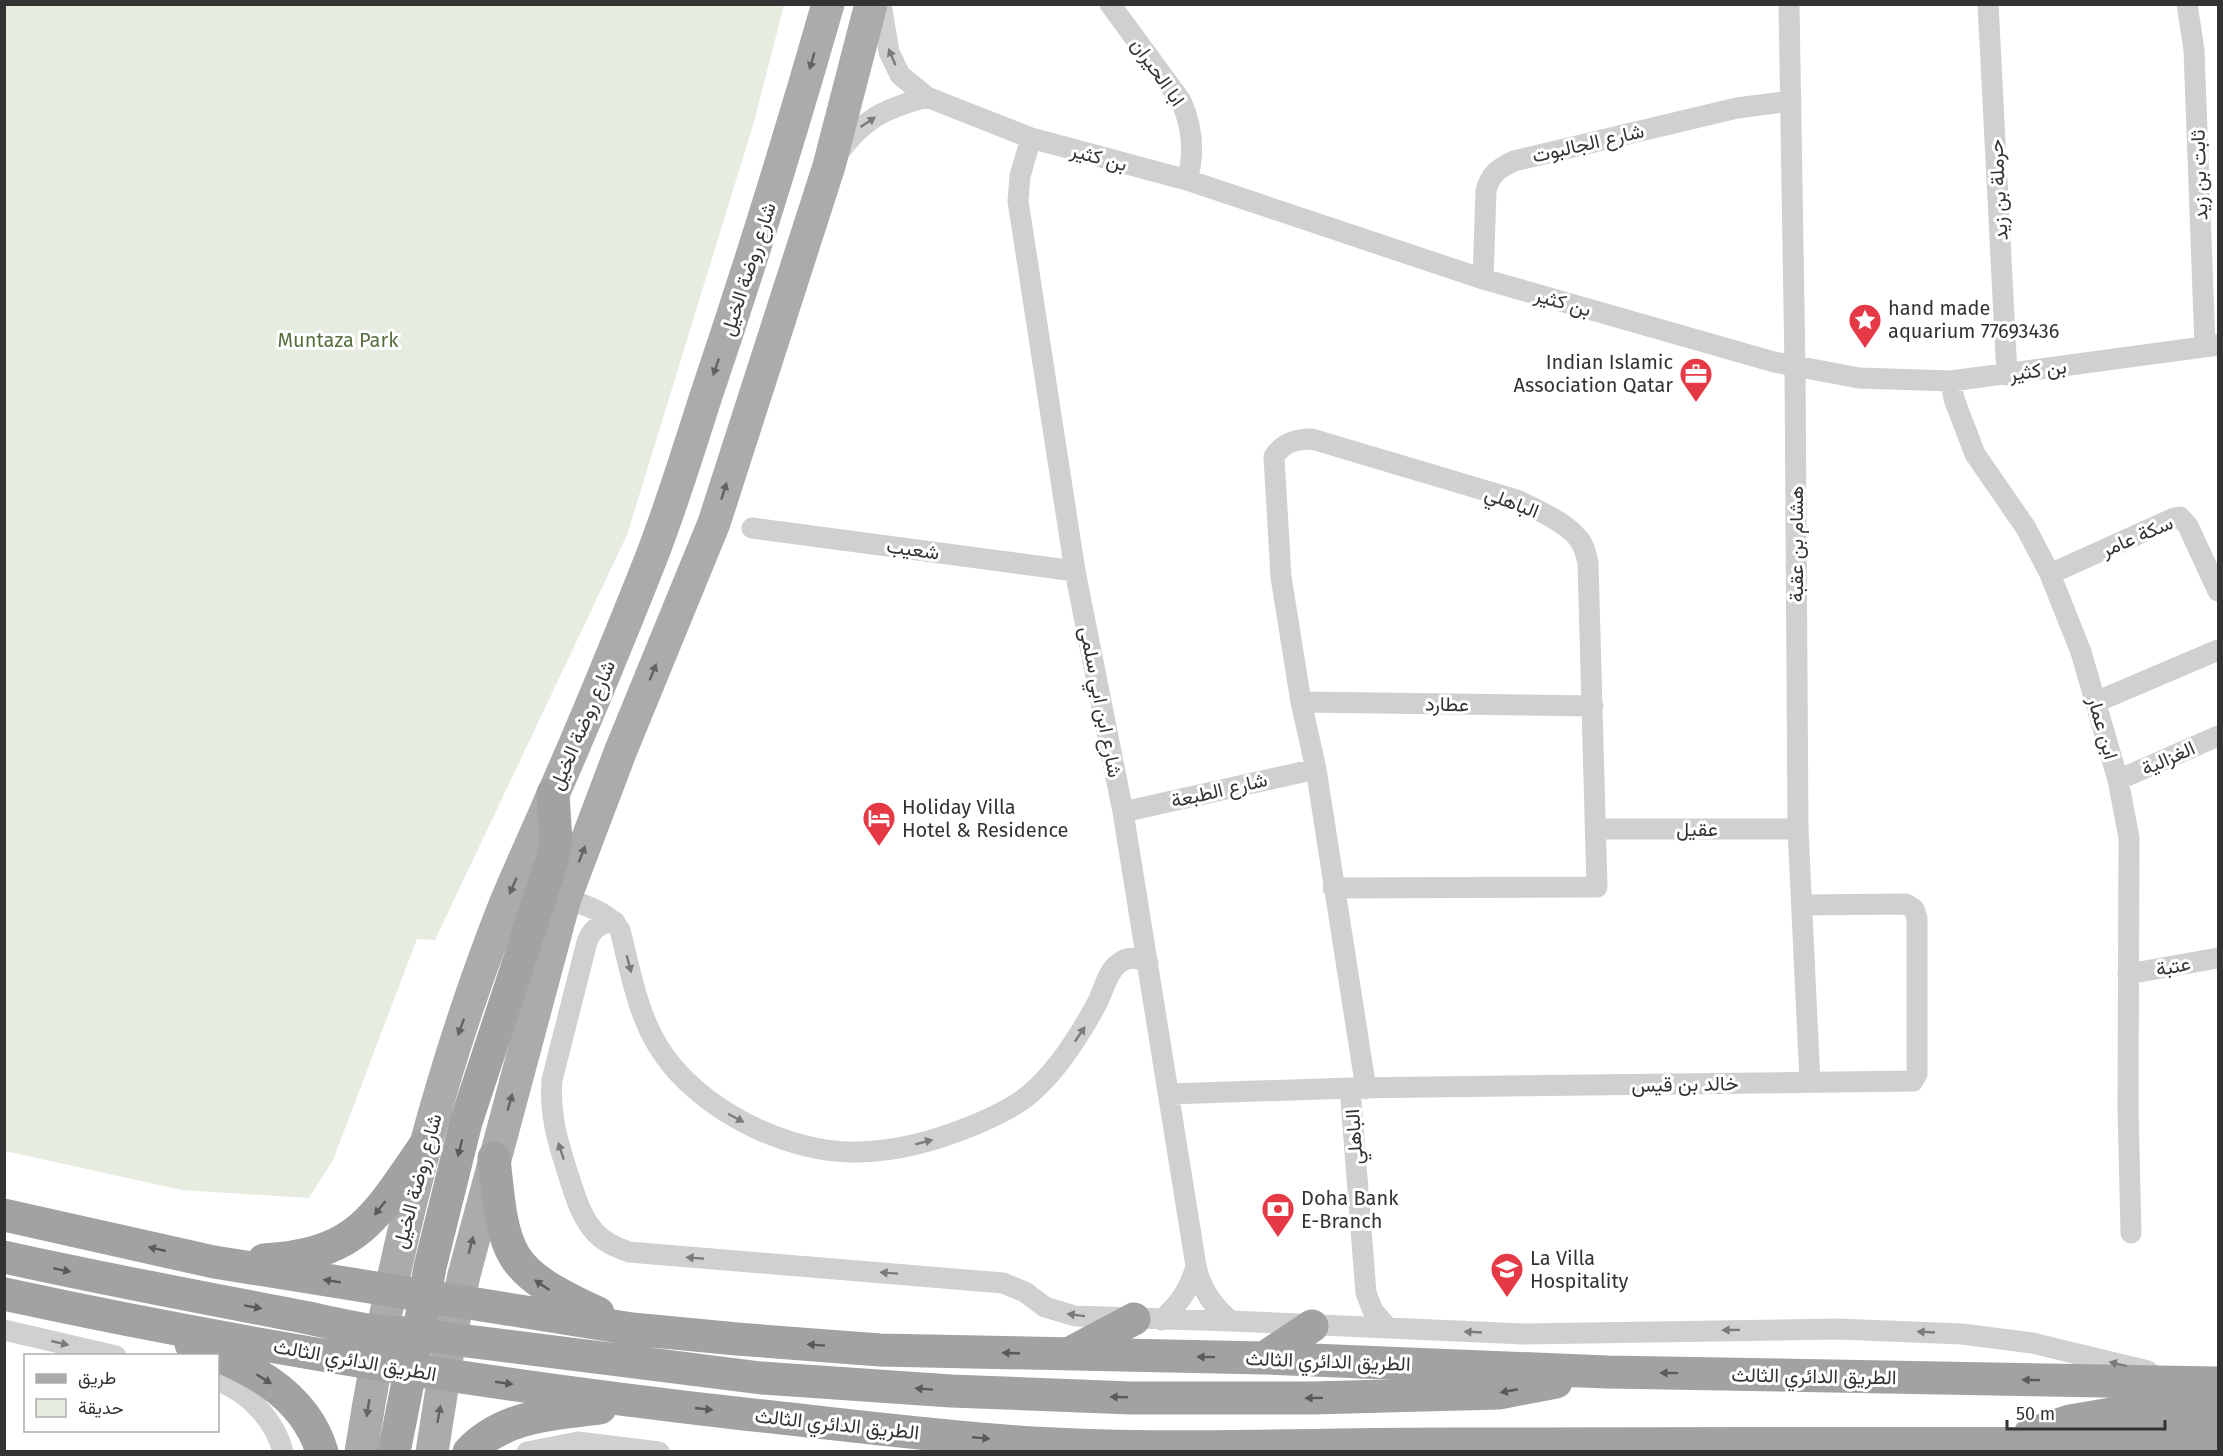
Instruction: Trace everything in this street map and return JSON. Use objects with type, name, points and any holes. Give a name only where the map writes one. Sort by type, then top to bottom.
[{"type":"highway","points":[[394,1452],[410,1369],[424,1334],[424,1297],[466,1122],[552,861],[556,841],[554,794]]},
{"type":"highway","points":[[214,1262],[312,1254],[343,1242],[371,1220],[426,1144]]},
{"type":"highway","points":[[494,1158],[503,1229],[517,1261],[532,1278],[552,1292],[632,1329]]},
{"type":"highway","name":"الطريق الدائري الثالث","points":[[4,1215],[214,1262],[424,1297],[632,1329],[880,1350],[1264,1358],[1607,1372],[2207,1383]]},
{"type":"highway","points":[[4,1257],[135,1286],[382,1331],[424,1334],[761,1378],[951,1391],[1131,1398],[1312,1398],[1500,1393],[1607,1372]]},
{"type":"highway","points":[[390,1290],[402,1297],[410,1306],[424,1334]]},
{"type":"highway","name":"الطريق الدائري الثالث","points":[[4,1294],[134,1322],[446,1376],[905,1432],[1033,1443],[1378,1448],[1916,1447],[2002,1443],[2218,1443]]},
{"type":"highway","points":[[1067,1355],[1148,1319]]},
{"type":"highway","points":[[134,1322],[215,1354]]},
{"type":"highway","points":[[1264,1358],[1312,1326]]},
{"type":"highway","points":[[375,1364],[382,1351],[394,1340],[403,1336],[424,1334]]},
{"type":"highway","points":[[219,1356],[271,1383],[292,1400],[307,1418],[322,1452]]},
{"type":"highway","points":[[469,1452],[502,1426],[523,1419],[645,1402]]},
{"type":"highway","points":[[2002,1443],[2070,1421],[2101,1415],[2218,1412]]},
{"type":"highway","points":[[905,1432],[947,1452]]},
{"type":"main road","name":"شارع روضة الخيل","points":[[361,1452],[390,1290],[426,1144],[457,1037],[502,911],[554,794],[649,565],[784,158],[828,4]]},
{"type":"main road","points":[[432,1452],[446,1376],[424,1334],[458,1302],[494,1158],[565,898],[621,750],[714,523],[829,165],[871,4]]},
{"type":"street","name":"بن كثير","points":[[881,4],[889,52],[900,75],[927,97],[1031,138],[1187,180],[1483,279],[1795,367],[1859,378],[1951,381],[2212,346]]},
{"type":"street","name":"ابا الحيران","points":[[1110,4],[1181,102],[1192,140],[1187,180]]},
{"type":"street","name":"هشام بن عقبة","points":[[1788,4],[1795,367],[1797,829],[1810,1082]]},
{"type":"street","name":"حرملة بن زيد","points":[[1988,4],[2007,375]]},
{"type":"street","name":"ثابت بن زيد","points":[[2187,4],[2194,50],[2212,346]]},
{"type":"street","points":[[829,165],[862,125],[893,106],[927,97]]},
{"type":"street","name":"شارع الجالبوت","points":[[1483,279],[1486,191],[1488,183],[1498,168],[1514,161],[1737,108],[1791,101]]},
{"type":"street","name":"شارع ابن ابي سلمى","points":[[1031,138],[1020,176],[1018,201],[1075,571],[1123,812],[1196,1266],[1202,1287],[1208,1297],[1231,1321]]},
{"type":"street","name":"ابن عمار","points":[[1951,381],[1954,399],[1975,454],[2026,528],[2050,574],[2081,652],[2118,780],[2129,838],[2128,1107],[2131,1233]]},
{"type":"street","name":"الباهلي","points":[[1333,888],[1597,887],[1588,563],[1583,546],[1576,535],[1548,515],[1516,500],[1312,439],[1297,439],[1285,445],[1274,457],[1281,578],[1301,702],[1316,768],[1358,1088],[1366,1293],[1373,1311],[1388,1328]]},
{"type":"street","name":"سكة عامر","points":[[2050,574],[2180,517],[2188,526],[2218,591]]},
{"type":"street","name":"شعيب","points":[[752,528],[1075,571]]},
{"type":"street","points":[[2096,702],[2218,650]]},
{"type":"street","name":"عطارد","points":[[1301,702],[1593,706]]},
{"type":"street","name":"الغزالية","points":[[2118,780],[2218,736]]},
{"type":"street","name":"شارع الطبعة","points":[[1123,812],[1316,768]]},
{"type":"street","name":"عقيل","points":[[1596,829],[1797,829]]},
{"type":"street","points":[[565,898],[603,913],[615,922],[620,930],[643,1016],[658,1047],[678,1074],[703,1097],[751,1126],[792,1141],[836,1150],[858,1152],[889,1149],[949,1135],[977,1124],[1029,1095],[1069,1050],[1086,1025],[1117,965],[1129,958],[1148,963]]},
{"type":"street","name":"خالد بن قيس","points":[[1169,1094],[1358,1088],[1810,1082],[1908,1083],[1916,1078],[1917,918],[1914,909],[1906,904],[1802,905]]},
{"type":"street","name":"الطريق الدائري الثالث","points":[[615,922],[596,927],[587,942],[552,1080],[551,1097],[554,1131],[583,1217],[595,1233],[611,1245],[629,1252],[1003,1283],[1025,1292],[1046,1307],[1075,1316],[1524,1334],[1826,1329],[1962,1334],[2032,1343],[2207,1383]]},
{"type":"street","name":"عتبة","points":[[2128,975],[2218,958]]},
{"type":"street","points":[[1148,1319],[1181,1300],[1196,1266]]},
{"type":"street","name":"الباهلي","points":[[1349,1326],[1360,1310],[1366,1293]]},
{"type":"street","points":[[4,1330],[107,1354]]},
{"type":"street","points":[[219,1382],[247,1396],[263,1414],[282,1448]]},
{"type":"street","points":[[527,1452],[578,1442],[659,1452]]},
{"type":"green space","name":"Muntaza Park","points":[[5,4],[784,5],[754,122],[627,535],[435,940],[417,939],[333,1160],[309,1198],[182,1190],[5,1151]]},
{"type":"place","name":"hand made aquarium 77693436","points":[[1865,349]]},
{"type":"place","name":"Indian Islamic Association Qatar","points":[[1696,403]]},
{"type":"place","name":"Holiday Villa Hotel & Residence","points":[[879,847]]},
{"type":"place","name":"Doha Bank E-Branch","points":[[1278,1238]]},
{"type":"place","name":"La Villa Hospitality","points":[[1507,1298]]}]
